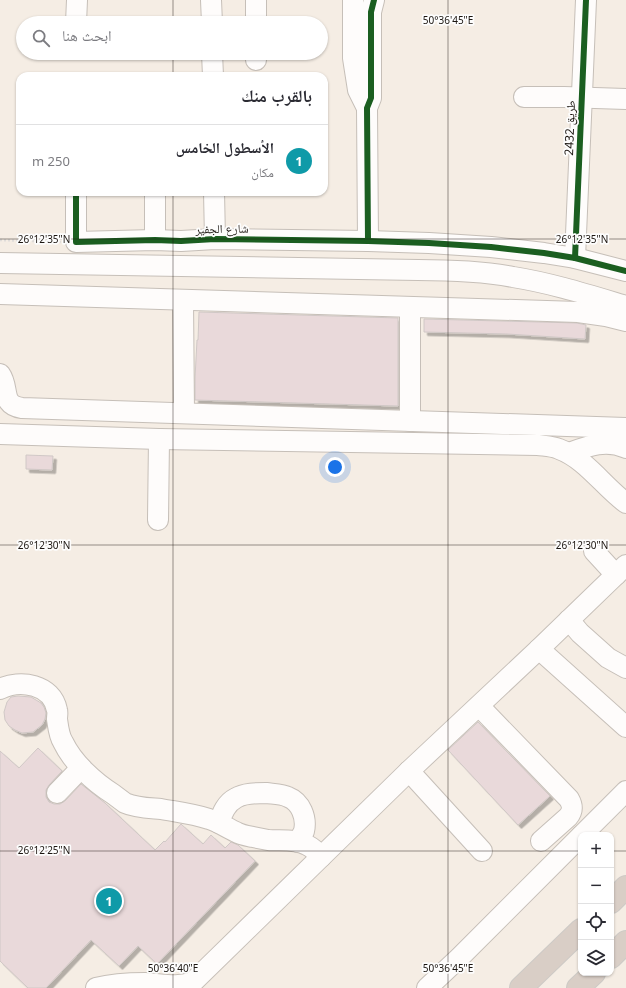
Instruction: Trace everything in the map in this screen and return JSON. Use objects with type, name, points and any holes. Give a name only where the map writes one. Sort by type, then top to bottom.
[{"type":"highway","points":[[614,899],[626,887]]},
{"type":"highway","points":[[521,988],[578,933]]},
{"type":"highway","points":[[578,988],[591,976]]},
{"type":"street","points":[[76,16],[77,0]]},
{"type":"street","points":[[211,0],[212,16]]},
{"type":"street","points":[[256,0],[256,16]]},
{"type":"street","points":[[353,0],[353,58],[358,90],[367,108]]},
{"type":"street","points":[[368,241],[367,108],[371,98],[371,12],[374,0]]},
{"type":"street","name":"طريق 2432","points":[[575,258],[586,0]]},
{"type":"street","points":[[212,60],[213,72]]},
{"type":"street","points":[[524,97],[582,98]]},
{"type":"street","name":"طريق 2432","points":[[582,98],[626,99]]},
{"type":"street","points":[[76,196],[76,242]]},
{"type":"street","points":[[155,196],[155,240]]},
{"type":"street","points":[[214,196],[215,238]]},
{"type":"street","name":"شارع الجفير","points":[[76,242],[155,240],[181,241],[215,238],[429,243],[491,247],[544,253],[575,258],[626,271]]},
{"type":"street","points":[[0,264],[466,272],[505,275],[534,281],[626,306]]},
{"type":"street","points":[[0,294],[578,312],[606,316],[626,321]]},
{"type":"street","points":[[184,300],[184,413]]},
{"type":"street","points":[[410,306],[410,421]]},
{"type":"street","points":[[0,374],[4,383],[6,397],[10,403],[16,407],[626,428]]},
{"type":"street","points":[[0,434],[159,439],[538,445],[569,453],[623,496]]},
{"type":"street","points":[[158,520],[159,439]]},
{"type":"street","points":[[569,453],[586,446],[605,443],[626,448]]},
{"type":"street","points":[[96,988],[126,983],[147,983],[177,987],[188,985],[193,982],[409,771],[621,570],[594,551]]},
{"type":"street","points":[[569,620],[580,633],[608,658],[626,668]]},
{"type":"street","points":[[539,649],[626,727]]},
{"type":"street","points":[[0,689],[16,684],[28,684],[48,693],[54,700],[62,740],[70,755],[81,768],[112,794],[126,803],[144,808],[160,809],[210,819],[236,833],[252,837],[307,844],[321,857]]},
{"type":"street","points":[[479,706],[569,799],[572,804],[572,813],[541,841]]},
{"type":"street","points":[[57,793],[81,768]]},
{"type":"street","points":[[409,771],[482,851]]},
{"type":"street","points":[[586,832],[626,791]]},
{"type":"street","points":[[219,823],[222,813],[228,804],[236,798],[246,794],[260,793],[288,797],[297,803],[303,812],[305,822],[303,832],[298,842]]},
{"type":"street","points":[[427,988],[578,840]]},
{"type":"path","points":[[0,240],[76,242]]},
{"type":"building","points":[[199,312],[398,318],[398,406],[195,400]]},
{"type":"building","points":[[424,319],[577,323],[586,325],[585,339],[507,334],[424,332]]},
{"type":"building","points":[[26,455],[53,456],[52,470],[26,469]]},
{"type":"building","points":[[11,697],[31,697],[41,703],[44,707],[46,713],[45,719],[42,725],[33,732],[22,733],[15,730],[9,726],[5,720],[4,712],[7,702]]},
{"type":"building","points":[[478,722],[550,796],[518,825],[448,750]]},
{"type":"building","points":[[38,748],[62,771],[46,790],[46,797],[49,802],[60,804],[65,801],[81,784],[105,803],[155,850],[164,841],[165,842],[181,824],[203,844],[211,835],[225,848],[231,842],[238,845],[255,861],[157,964],[138,946],[119,966],[91,940],[46,988],[28,988],[0,961],[0,751],[19,768]]},
{"type":"cycle path","points":[[368,241],[367,108],[371,98],[371,12],[374,0]]},
{"type":"cycle path","points":[[575,258],[586,0]]},
{"type":"cycle path","points":[[76,196],[76,242],[155,240],[181,241],[215,239],[429,243],[491,247],[544,253],[575,258],[626,271]]},
{"type":"place","name":"الأسطول الخامس","points":[[109,901]]}]
